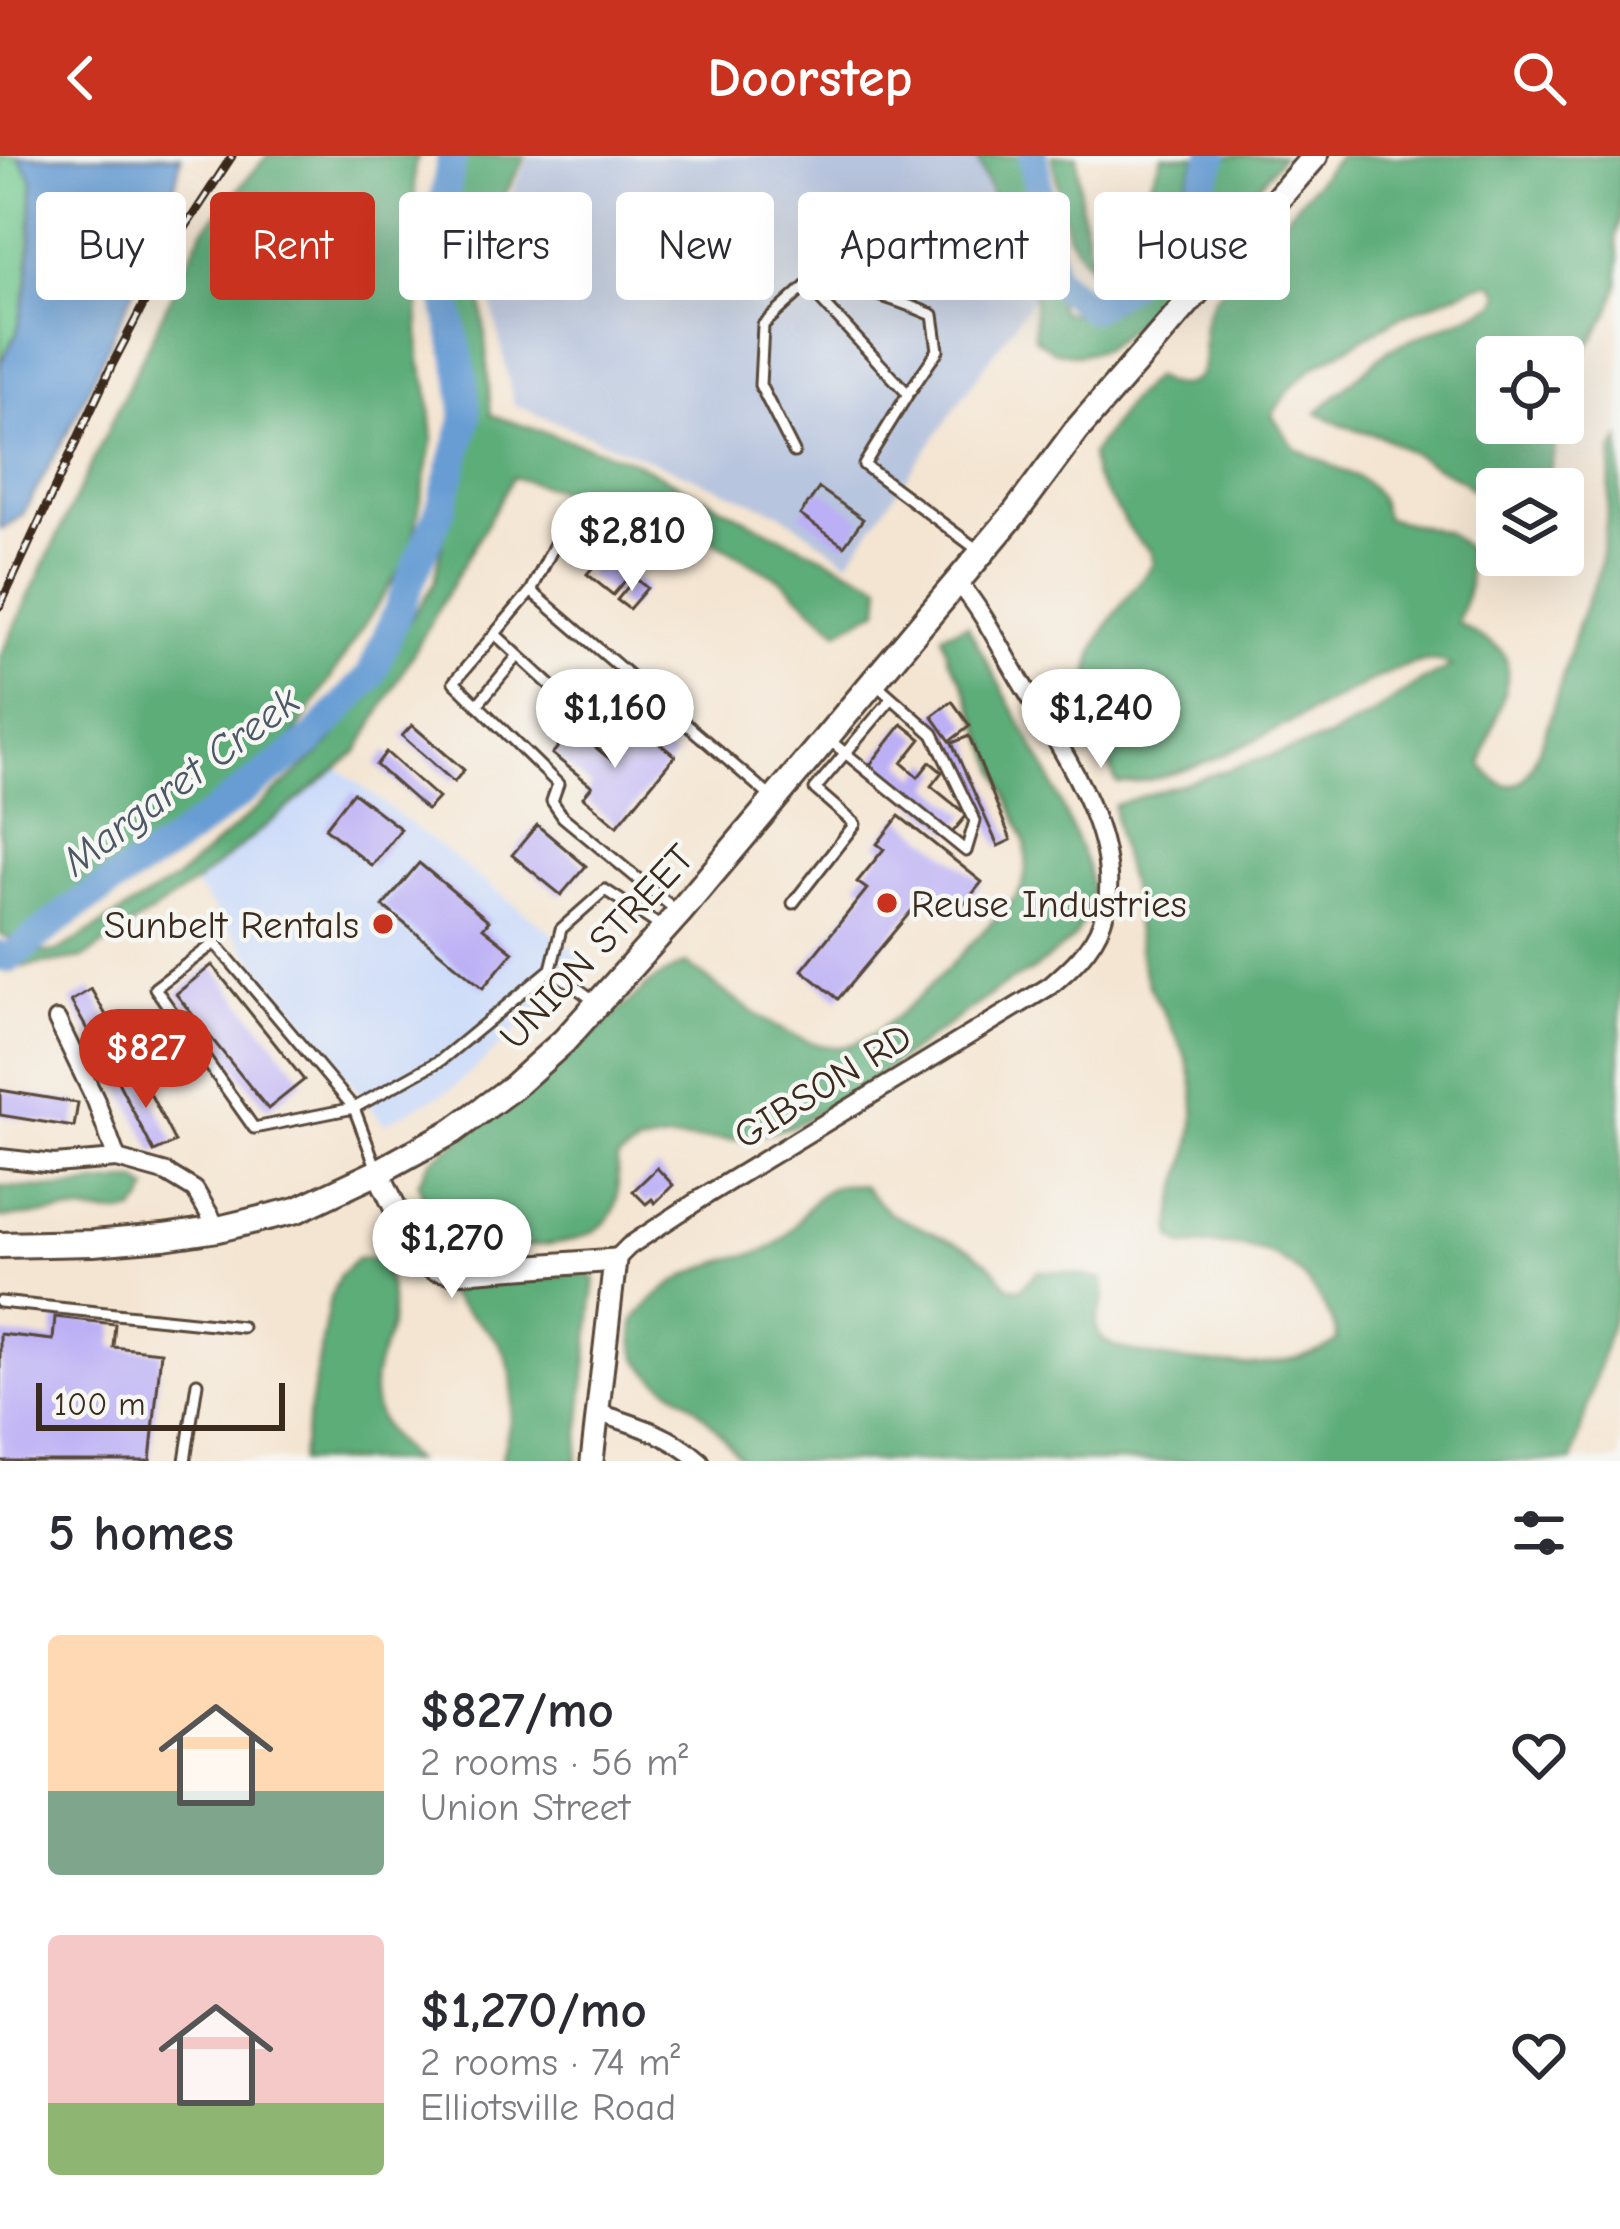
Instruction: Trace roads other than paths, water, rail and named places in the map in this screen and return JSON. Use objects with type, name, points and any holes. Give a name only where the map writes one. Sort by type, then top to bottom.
[{"type":"main road","name":"UNION STREET","points":[[0,1245],[93,1244],[218,1229],[296,1210],[453,1131],[513,1087],[564,1041],[776,801],[807,782],[883,690],[958,582],[1076,430],[1315,156]]},
{"type":"street","name":"GIBSON RD","points":[[615,1260],[691,1205],[1050,986],[1095,937],[1106,907],[1105,857],[1097,821],[978,606],[958,582]]},
{"type":"street","points":[[56,1020],[96,1101],[117,1159]]},
{"type":"street","points":[[0,1158],[54,1164],[117,1159],[167,1173],[195,1190],[218,1229]]},
{"type":"street","points":[[377,1172],[419,1258],[433,1268],[453,1272],[615,1260],[592,1461]]},
{"type":"street","points":[[599,1413],[675,1441],[700,1461]]},
{"type":"lane","points":[[794,452],[760,385],[764,326],[798,294]]},
{"type":"lane","points":[[821,300],[908,394]]},
{"type":"lane","points":[[897,300],[933,315],[938,350],[864,465],[982,553]]},
{"type":"lane","points":[[641,549],[591,536],[557,541],[531,591],[454,682],[558,784],[552,801],[563,818],[672,921]]},
{"type":"lane","points":[[531,591],[776,801]]},
{"type":"lane","points":[[495,634],[613,743]]},
{"type":"lane","points":[[477,705],[517,657]]},
{"type":"lane","points":[[837,746],[966,851],[975,821],[933,734],[883,690]]},
{"type":"lane","points":[[793,903],[855,824],[807,782]]},
{"type":"lane","points":[[377,1172],[354,1108],[215,943],[155,988],[254,1127],[354,1108],[440,1060],[551,969],[561,928],[605,890],[672,921]]},
{"type":"lane","points":[[551,969],[596,1002]]},
{"type":"lane","points":[[0,1302],[242,1327]]},
{"type":"lane","points":[[185,1461],[197,1383]]},
{"type":"water","points":[[18,156],[181,156],[174,192],[36,192],[36,300],[129,300],[73,422],[23,514],[3,529],[0,363],[17,333],[28,281],[33,180]]},
{"type":"waterway","name":"Margaret Creek","points":[[0,956],[9,958],[312,740],[371,675],[441,508],[466,419],[463,378],[436,249],[452,156]]},
{"type":"waterway","name":"Margaret Creek","points":[[1033,156],[1052,277],[1091,308],[1127,284],[1200,191],[1213,156]]},
{"type":"railway","points":[[0,606],[111,367],[177,240],[232,156]]},
{"type":"place","name":"Reuse Industries","points":[[887,903]]},
{"type":"place","name":"Sunbelt Rentals","points":[[383,924]]}]
